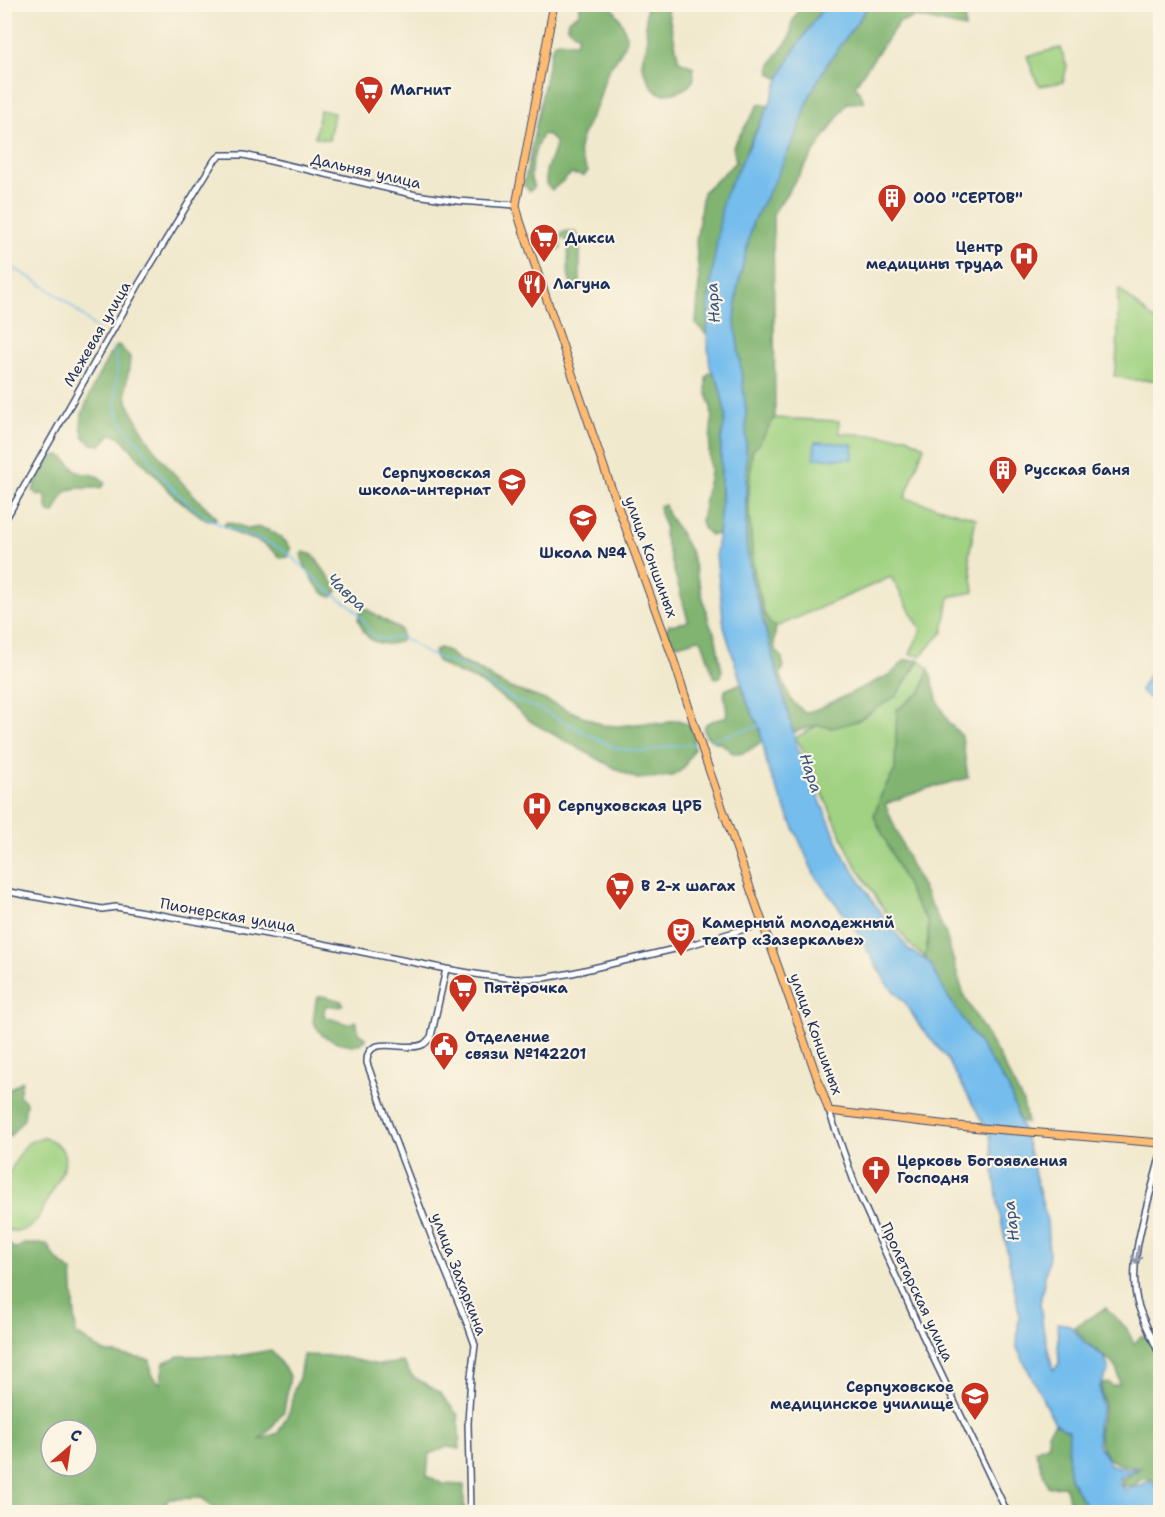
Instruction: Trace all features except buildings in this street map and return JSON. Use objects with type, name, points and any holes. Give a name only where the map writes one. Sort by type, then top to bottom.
[{"type":"main road","name":"улица Коншиных","points":[[554,4],[516,205],[522,230],[674,661],[762,924],[830,1111]]},
{"type":"main road","points":[[830,1111],[958,1126],[1161,1143]]},
{"type":"street","name":"Дальняя улица","points":[[214,161],[221,155],[244,155],[416,195],[516,205]]},
{"type":"street","name":"Межевая улица","points":[[4,522],[134,294],[214,161]]},
{"type":"street","name":"Пионерская улица","points":[[4,891],[102,909],[116,907],[218,924],[446,969],[515,979],[544,978],[572,973],[684,947],[762,924]]},
{"type":"street","name":"улица Захаркина","points":[[446,969],[431,1036],[425,1044],[378,1045],[371,1048],[367,1054],[367,1062],[432,1238],[475,1345],[468,1423],[470,1512]]},
{"type":"street","name":"Пролетарская улица","points":[[830,1111],[857,1190],[922,1334],[1007,1512]]},
{"type":"street","points":[[1160,1157],[1141,1231],[1134,1277],[1142,1318],[1161,1356]]},
{"type":"green space","points":[[579,5],[611,5],[621,21],[625,42],[608,71],[598,102],[581,139],[579,153],[588,171],[584,176],[571,174],[552,190],[546,184],[546,174],[555,142],[548,135],[543,134],[536,148],[532,167],[531,180],[534,186],[529,191],[524,185],[551,51],[554,43],[559,41],[576,43],[578,36],[567,26],[568,20],[579,14]]},
{"type":"green space","points":[[647,5],[664,5],[668,12],[679,61],[693,67],[693,81],[673,93],[656,91],[642,66],[647,43]]},
{"type":"green space","points":[[801,5],[825,5],[793,52],[779,79],[771,74],[770,67],[790,38],[792,23]]},
{"type":"green space","points":[[869,5],[965,5],[965,28],[917,17],[899,22],[855,85],[865,102],[847,103],[773,214],[775,416],[759,444],[752,451],[748,501],[754,572],[764,613],[770,624],[776,627],[775,650],[781,656],[784,667],[780,674],[791,700],[805,713],[891,674],[905,660],[919,660],[896,696],[857,721],[833,728],[818,725],[793,732],[751,576],[746,544],[746,410],[735,323],[737,290],[753,221],[798,130],[811,93],[826,66]]},
{"type":"green space","points":[[1060,48],[1067,66],[1063,82],[1041,86],[1037,82],[1027,56]]},
{"type":"green space","points":[[759,104],[769,106],[747,148],[710,289],[707,335],[696,324],[699,282],[696,242],[703,192],[736,162],[733,146]]},
{"type":"green space","points":[[320,110],[334,113],[329,140],[315,137]]},
{"type":"green space","points":[[567,231],[575,232],[580,238],[580,288],[578,291],[568,275],[567,240],[560,239],[561,249],[555,248],[557,237]]},
{"type":"green space","points":[[1119,289],[1160,325],[1157,328],[1160,332],[1160,380],[1132,380],[1114,376],[1118,343]]},
{"type":"green space","points":[[118,345],[130,357],[126,397],[142,429],[170,469],[216,519],[206,520],[175,497],[119,436],[111,434],[101,445],[92,444],[84,437],[81,427],[82,414],[95,382],[110,354]]},
{"type":"green space","points":[[713,372],[719,384],[726,416],[721,440],[721,507],[718,534],[711,535],[703,528],[701,521],[710,473],[709,450],[712,420],[711,406],[706,391],[706,377]]},
{"type":"green space","points":[[773,418],[839,421],[839,433],[907,437],[924,446],[905,498],[976,518],[969,555],[974,592],[949,597],[943,632],[920,656],[910,654],[921,630],[891,577],[776,627],[770,624],[764,613],[754,572],[748,501],[752,451],[759,444]]},
{"type":"green space","points":[[57,455],[62,456],[80,473],[99,477],[105,483],[102,487],[75,488],[67,491],[54,513],[49,512],[47,508],[46,497],[33,491],[42,470]]},
{"type":"green space","points":[[665,505],[668,515],[691,553],[710,625],[715,634],[722,672],[718,678],[714,677],[702,641],[699,639],[677,645],[672,643],[666,630],[669,625],[688,620],[664,535],[665,526],[659,506]]},
{"type":"green space","points":[[227,522],[250,529],[261,528],[274,533],[289,545],[291,550],[288,557],[281,558],[258,541],[237,534],[224,525]]},
{"type":"green space","points":[[303,552],[313,555],[338,590],[332,597],[323,593],[313,580],[302,558]]},
{"type":"green space","points":[[363,607],[401,630],[402,640],[384,644],[371,640],[358,619]]},
{"type":"green space","points":[[439,648],[510,688],[603,725],[663,724],[678,720],[690,725],[693,732],[694,749],[683,769],[672,776],[637,779],[531,722],[511,704],[478,681],[449,669],[437,661],[434,651]]},
{"type":"green space","points":[[920,660],[929,669],[921,692],[897,710],[895,770],[882,793],[874,816],[913,899],[928,922],[925,957],[910,945],[884,910],[852,859],[801,746],[795,738],[818,725],[833,728],[896,696]]},
{"type":"green space","points":[[929,669],[938,702],[949,723],[962,736],[968,778],[929,788],[885,804],[910,863],[945,932],[964,996],[1023,1102],[1027,1123],[1020,1122],[1008,1087],[948,997],[925,957],[928,922],[913,899],[874,816],[882,793],[895,770],[897,710],[921,692]]},
{"type":"green space","points":[[741,683],[748,705],[759,726],[762,741],[747,751],[737,754],[709,738],[704,730],[708,722],[726,717],[725,690]]},
{"type":"green space","points":[[323,996],[341,1001],[343,1004],[340,1007],[327,1005],[324,1010],[325,1017],[347,1024],[357,1022],[358,1033],[366,1040],[352,1045],[323,1036],[313,1022],[316,1000]]},
{"type":"green space","points":[[22,1081],[19,1095],[26,1102],[24,1119],[10,1136],[5,1138],[5,1092]]},
{"type":"green space","points":[[45,1138],[56,1143],[62,1150],[64,1165],[62,1173],[34,1223],[22,1231],[5,1229],[5,1180],[28,1143]]},
{"type":"green space","points":[[5,1242],[15,1249],[24,1244],[47,1244],[54,1257],[72,1272],[76,1334],[104,1352],[150,1360],[152,1374],[160,1384],[164,1362],[179,1356],[238,1356],[271,1350],[290,1376],[284,1411],[259,1440],[278,1433],[290,1410],[303,1355],[337,1356],[379,1365],[403,1362],[412,1376],[439,1392],[458,1415],[460,1449],[447,1447],[429,1454],[427,1476],[443,1484],[464,1485],[464,1512],[218,1512],[202,1498],[169,1499],[158,1512],[5,1512]]},
{"type":"green space","points":[[1106,1308],[1127,1329],[1134,1344],[1141,1336],[1148,1337],[1160,1366],[1160,1492],[1153,1479],[1140,1480],[1134,1486],[1122,1486],[1122,1479],[1141,1468],[1115,1462],[1104,1453],[1101,1446],[1099,1427],[1104,1408],[1102,1384],[1119,1385],[1119,1378],[1114,1366],[1074,1327]]},
{"type":"green space","points":[[1055,1423],[1069,1431],[1070,1478],[1089,1512],[1073,1512],[1064,1486],[1048,1487],[1035,1450],[1049,1444],[1048,1433]]},
{"type":"water","name":"Нара","points":[[825,5],[869,5],[826,66],[811,93],[798,130],[753,221],[737,290],[735,323],[746,410],[746,544],[751,576],[798,750],[845,858],[878,909],[909,950],[929,962],[948,997],[1008,1087],[1027,1143],[1047,1221],[1049,1255],[1040,1303],[1043,1328],[1053,1370],[1059,1364],[1057,1323],[1070,1325],[1083,1341],[1105,1358],[1109,1370],[1100,1386],[1102,1409],[1097,1425],[1098,1445],[1111,1465],[1140,1469],[1121,1476],[1118,1482],[1125,1490],[1151,1481],[1158,1489],[1160,1512],[1089,1512],[1070,1478],[1069,1431],[1055,1423],[1017,1348],[1019,1312],[998,1205],[990,1135],[946,1057],[919,1025],[905,1002],[887,984],[856,930],[815,876],[768,769],[759,726],[748,705],[724,627],[716,554],[721,507],[721,440],[726,416],[719,384],[710,367],[707,335],[710,289],[723,199],[793,52]]},
{"type":"water","points":[[815,442],[852,444],[853,459],[814,458]]},
{"type":"water","points":[[1160,671],[1160,701],[1148,698],[1140,690],[1149,675]]},
{"type":"waterway","name":"Чавра","points":[[4,264],[30,277],[57,295],[81,314],[101,335]]},
{"type":"waterway","name":"Чавра","points":[[112,347],[117,362],[115,401],[118,415],[126,429],[173,488],[210,519],[269,543],[288,554],[326,589],[355,610],[373,636],[385,639],[400,637],[426,653],[470,669],[489,685],[515,700],[541,710],[615,748],[645,752],[694,744]]},
{"type":"waterway","name":"Чавра","points":[[712,739],[760,726]]},
{"type":"place","name":"Магнит","points":[[369,116]]},
{"type":"place","name":"ООО \"СЕРТОВ\"","points":[[892,224]]},
{"type":"place","name":"Дикси","points":[[544,264]]},
{"type":"place","name":"Центр медицины труда","points":[[1024,282]]},
{"type":"place","name":"Лагуна","points":[[532,310]]},
{"type":"place","name":"Русская баня","points":[[1003,496]]},
{"type":"place","name":"Серпуховская школа-интернат","points":[[512,508]]},
{"type":"place","name":"Школа №4","points":[[583,544]]},
{"type":"place","name":"Серпуховская ЦРБ","points":[[537,832]]},
{"type":"place","name":"В 2-х шагах","points":[[620,912]]},
{"type":"place","name":"Камерный молодежный театр «Зазеркалье»","points":[[681,958]]},
{"type":"place","name":"Пятёрочка","points":[[463,1014]]},
{"type":"place","name":"Отделение связи №142201","points":[[444,1072]]},
{"type":"place","name":"Церковь Богоявления Господня","points":[[876,1196]]},
{"type":"place","name":"Серпуховское медицинское училище","points":[[975,1422]]}]
